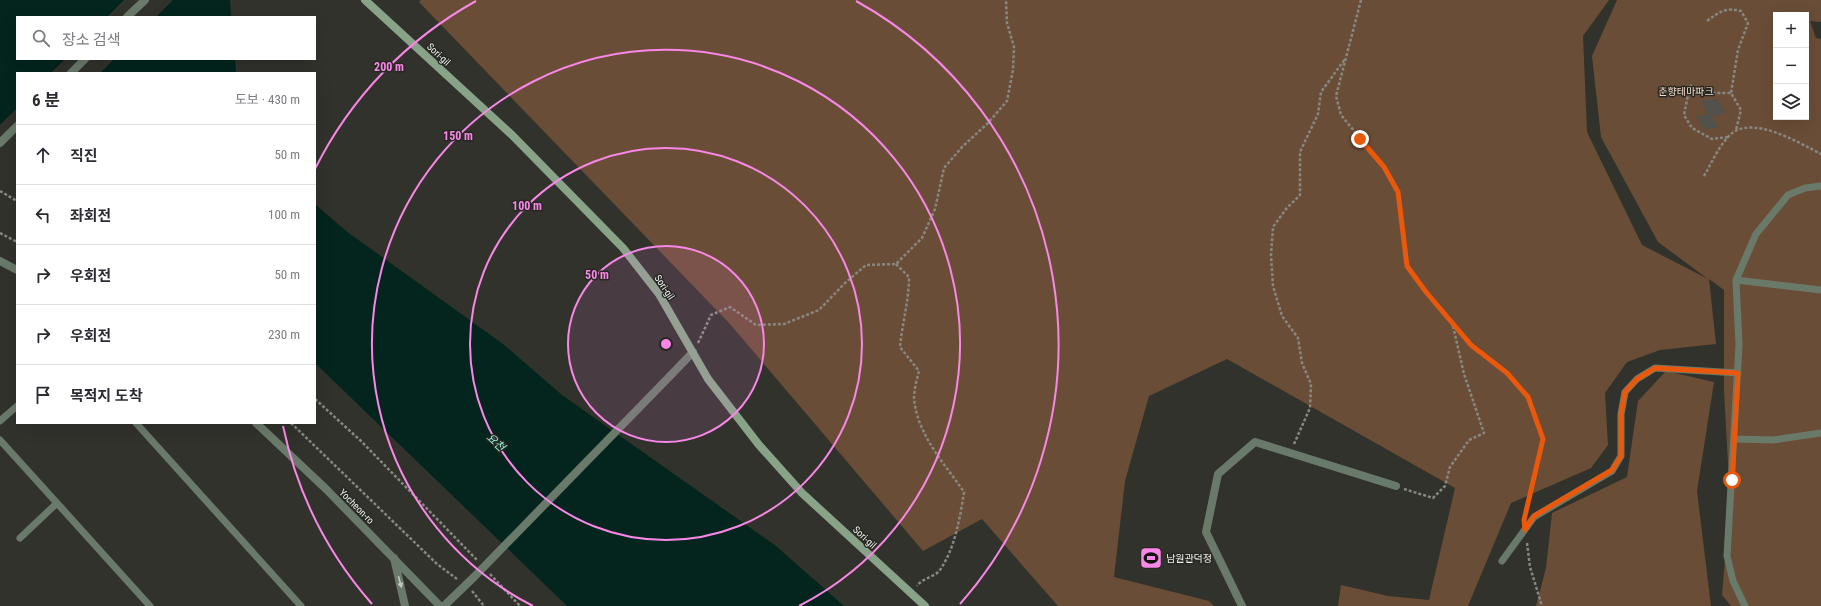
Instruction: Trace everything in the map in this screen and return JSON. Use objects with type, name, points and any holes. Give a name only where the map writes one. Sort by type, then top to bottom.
[{"type":"main road","name":"Sori-gil","points":[[365,0],[512,135],[623,248],[659,294],[708,379],[730,410],[759,445],[802,493],[925,606]]},
{"type":"street","points":[[128,16],[145,0]]},
{"type":"street","points":[[72,72],[84,60]]},
{"type":"street","points":[[0,143],[16,127]]},
{"type":"street","points":[[0,261],[16,269]]},
{"type":"street","points":[[444,606],[465,584],[474,578],[693,352]]},
{"type":"street","name":"Yocheon-ro","points":[[257,424],[326,489],[394,557],[440,606]]},
{"type":"street","points":[[1242,606],[1206,532],[1218,474],[1255,442],[1396,486]]},
{"type":"street","points":[[394,557],[405,606]]},
{"type":"lane","points":[[1745,606],[1734,581],[1727,556],[1739,345],[1736,280],[1756,234],[1788,195],[1805,188],[1821,186]]},
{"type":"lane","points":[[1736,280],[1821,290]]},
{"type":"lane","points":[[1502,561],[1534,516],[1612,470],[1621,456],[1621,414],[1625,392],[1637,379],[1655,368],[1738,373]]},
{"type":"lane","points":[[0,421],[16,407]]},
{"type":"lane","points":[[137,424],[301,606]]},
{"type":"lane","points":[[1734,439],[1773,440],[1821,433]]},
{"type":"lane","points":[[0,440],[150,606]]},
{"type":"lane","points":[[20,538],[57,503]]},
{"type":"path","points":[[693,352],[711,315],[730,307],[756,325],[784,324],[819,310],[845,283],[866,265],[896,264],[922,238],[935,209],[944,168],[962,147],[988,123],[1007,101],[1013,70],[1014,47],[1008,24],[1006,0]]},
{"type":"path","points":[[1362,0],[1336,96],[1341,115],[1384,167],[1398,192],[1407,266],[1471,345],[1507,373],[1528,397],[1543,439],[1524,520],[1530,567],[1542,606]]},
{"type":"path","points":[[1707,21],[1719,12],[1730,8],[1741,11],[1748,22],[1738,50],[1730,92],[1741,110],[1736,130]]},
{"type":"path","points":[[1289,453],[1310,408],[1311,384],[1302,363],[1298,338],[1282,316],[1273,286],[1271,255],[1273,227],[1286,209],[1300,195],[1300,152],[1318,114],[1321,92],[1347,57]]},
{"type":"path","points":[[1728,137],[1712,139],[1692,128],[1684,115],[1690,85],[1700,93],[1730,92]]},
{"type":"path","points":[[1704,176],[1728,137],[1736,130],[1752,126],[1774,133],[1821,154]]},
{"type":"path","points":[[0,191],[16,200]]},
{"type":"path","points":[[0,233],[16,241]]},
{"type":"path","points":[[896,264],[909,277],[909,298],[903,322],[900,347],[919,371],[914,398],[921,425],[936,454],[964,492],[959,520],[950,548],[940,571],[918,584],[912,595]]},
{"type":"path","points":[[1396,486],[1433,498],[1445,486],[1450,467],[1468,440],[1484,432],[1464,374],[1453,324]]},
{"type":"path","points":[[316,400],[361,441],[480,563]]},
{"type":"path","points":[[292,424],[437,564],[465,584],[484,606]]},
{"type":"path","points":[[485,569],[520,606]]},
{"type":"green space","name":"춘향테마파크","points":[[421,0],[1609,0],[1583,36],[1587,132],[1642,245],[1708,279],[1658,242],[1601,137],[1592,56],[1617,0],[1821,0],[1821,22],[1810,21],[1816,38],[1821,39],[1821,606],[1731,606],[1722,595],[1730,499],[1724,391],[1724,290],[1709,279],[1716,344],[1660,350],[1627,362],[1605,393],[1608,445],[1591,468],[1511,503],[1468,606],[1338,606],[1341,585],[1388,596],[1429,600],[1455,488],[1227,359],[1149,396],[1125,481],[1114,577],[1209,601],[1214,606],[1058,606],[982,519],[923,551],[730,324],[419,2]]},
{"type":"green space","points":[[1666,371],[1714,382],[1697,491],[1711,606],[1536,606],[1546,568],[1552,513],[1627,477],[1638,401]]},
{"type":"water","points":[[0,0],[230,0],[231,16],[16,16],[16,60],[235,60],[236,72],[16,72],[16,139],[0,129]]},
{"type":"water","name":"요천","points":[[316,205],[346,231],[503,344],[562,395],[776,546],[844,606],[567,606],[316,364]]},
{"type":"pier","points":[[124,0],[173,0],[157,16],[108,16]]},
{"type":"pier","points":[[64,60],[113,60],[101,72],[52,72]]},
{"type":"pier","points":[[16,109],[16,141],[0,132],[0,125]]},
{"type":"building","points":[[1717,99],[1726,113],[1711,117],[1719,127],[1705,130],[1695,116],[1707,115],[1702,100]]},
{"type":"place","name":"남원관덕정","points":[[1151,558]]},
{"type":"route","points":[[1360,139],[1384,167],[1398,192],[1407,266],[1426,292],[1471,345],[1507,373],[1528,397],[1543,439],[1524,520],[1525,530],[1534,516],[1612,470],[1621,456],[1621,414],[1625,392],[1637,379],[1655,368],[1738,373],[1732,480]]}]
